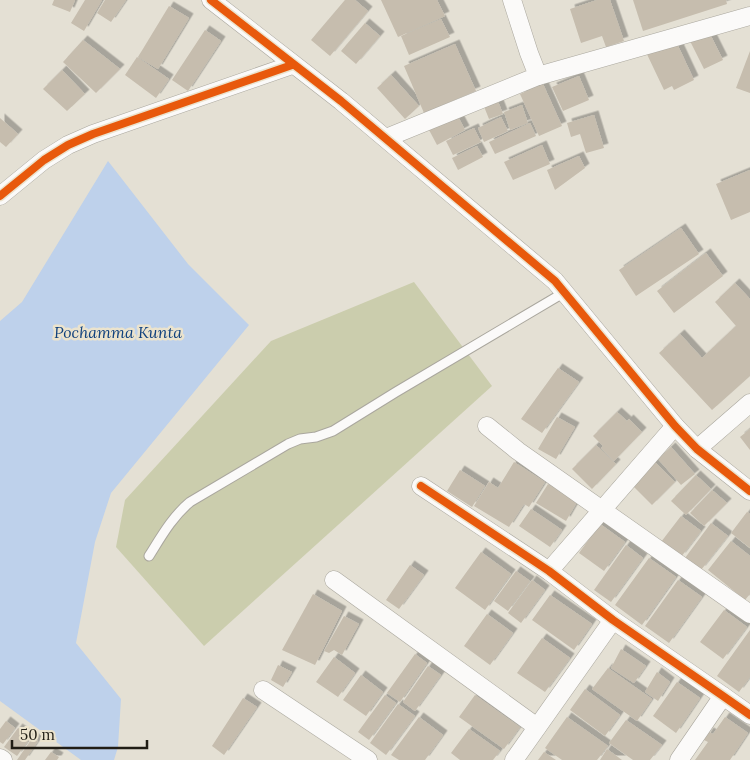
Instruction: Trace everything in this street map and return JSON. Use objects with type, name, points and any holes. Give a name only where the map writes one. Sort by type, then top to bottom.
[{"type":"street","points":[[212,0],[341,101],[556,281],[675,426],[697,449],[750,490]]},
{"type":"street","points":[[512,0],[538,76]]},
{"type":"street","points":[[386,138],[538,76],[750,16]]},
{"type":"street","points":[[0,196],[44,160],[68,145],[93,134],[292,64]]},
{"type":"street","points":[[697,449],[750,403]]},
{"type":"street","points":[[487,426],[518,451],[750,614]]},
{"type":"street","points":[[549,571],[675,426]]},
{"type":"street","points":[[422,486],[549,571],[613,620],[750,715]]},
{"type":"street","points":[[334,580],[537,727]]},
{"type":"street","points":[[514,760],[613,620]]},
{"type":"street","points":[[263,690],[368,760]]},
{"type":"street","points":[[678,760],[723,696]]},
{"type":"lane","points":[[149,556],[166,528],[190,502],[288,444],[333,431],[564,292]]},
{"type":"green space","points":[[414,282],[492,386],[204,646],[116,547],[125,500],[271,341]]},
{"type":"water","name":"Pochamma Kunta","points":[[108,161],[188,264],[249,325],[111,493],[95,542],[76,643],[121,699],[118,747],[114,760],[81,760],[0,701],[0,321],[22,302]]},
{"type":"building","points":[[54,0],[75,0],[70,12],[52,5]]},
{"type":"building","points":[[85,0],[102,0],[84,31],[71,23]]},
{"type":"building","points":[[105,0],[126,0],[111,22],[97,13]]},
{"type":"building","points":[[345,0],[355,0],[368,11],[330,56],[311,40]]},
{"type":"building","points":[[381,0],[437,0],[445,16],[398,37]]},
{"type":"building","points":[[597,0],[610,0],[624,41],[606,47],[602,36],[581,43],[570,9]]},
{"type":"building","points":[[633,0],[726,0],[727,4],[643,31]]},
{"type":"building","points":[[169,6],[189,18],[158,69],[138,57]]},
{"type":"building","points":[[441,19],[450,37],[409,55],[401,36]]},
{"type":"building","points":[[365,23],[380,36],[356,64],[341,51]]},
{"type":"building","points":[[707,28],[723,60],[704,69],[688,37]]},
{"type":"building","points":[[205,30],[221,41],[188,91],[172,80]]},
{"type":"building","points":[[673,35],[694,80],[674,90],[672,86],[664,90],[644,48]]},
{"type":"building","points":[[83,40],[120,69],[96,93],[63,62]]},
{"type":"building","points":[[455,44],[476,91],[424,113],[404,66]]},
{"type":"building","points":[[750,51],[750,93],[736,88]]},
{"type":"building","points":[[137,57],[169,79],[156,98],[125,75]]},
{"type":"building","points":[[62,70],[85,94],[67,111],[43,89]]},
{"type":"building","points":[[391,75],[419,106],[405,119],[377,88]]},
{"type":"building","points":[[579,76],[589,100],[563,111],[552,87]]},
{"type":"building","points":[[543,84],[562,126],[539,136],[520,94]]},
{"type":"building","points":[[497,99],[503,114],[489,119],[483,104]]},
{"type":"building","points":[[522,105],[528,123],[510,130],[504,112]]},
{"type":"building","points":[[456,113],[465,130],[437,145],[428,128]]},
{"type":"building","points":[[594,115],[604,148],[586,153],[580,134],[571,137],[567,123]]},
{"type":"building","points":[[501,117],[508,131],[484,142],[478,128]]},
{"type":"building","points":[[0,118],[18,134],[6,147],[0,142]]},
{"type":"building","points":[[530,123],[536,136],[495,154],[489,142]]},
{"type":"building","points":[[474,128],[481,142],[453,155],[446,141]]},
{"type":"building","points":[[542,145],[550,164],[513,180],[504,162]]},
{"type":"building","points":[[477,146],[483,157],[458,170],[452,158]]},
{"type":"building","points":[[579,156],[585,168],[555,190],[547,170]]},
{"type":"building","points":[[750,170],[750,212],[731,220],[716,184]]},
{"type":"building","points":[[681,228],[699,254],[636,296],[619,270]]},
{"type":"building","points":[[706,253],[723,276],[674,313],[657,291]]},
{"type":"building","points":[[735,283],[750,299],[750,376],[712,410],[659,353],[680,334],[702,358],[736,326],[715,302]]},
{"type":"building","points":[[558,368],[579,382],[542,433],[521,419]]},
{"type":"building","points":[[617,412],[627,421],[616,433],[629,419],[642,432],[614,461],[601,448],[603,446],[593,436]]},
{"type":"building","points":[[557,417],[575,427],[556,459],[538,449]]},
{"type":"building","points":[[750,429],[750,450],[740,437]]},
{"type":"building","points":[[596,445],[616,464],[592,489],[572,469]]},
{"type":"building","points":[[671,447],[695,474],[681,485],[658,459]]},
{"type":"building","points":[[654,461],[675,482],[652,505],[631,484]]},
{"type":"building","points":[[514,462],[545,482],[529,507],[524,504],[509,527],[474,506],[489,482],[498,488]]},
{"type":"building","points":[[460,470],[485,486],[472,507],[447,491]]},
{"type":"building","points":[[696,475],[711,489],[686,515],[671,501]]},
{"type":"building","points":[[548,484],[577,502],[566,521],[536,503]]},
{"type":"building","points":[[712,490],[727,503],[704,526],[690,513]]},
{"type":"building","points":[[531,509],[562,530],[550,547],[519,526]]},
{"type":"building","points":[[747,512],[750,514],[750,548],[731,533]]},
{"type":"building","points":[[681,516],[701,531],[681,557],[661,542]]},
{"type":"building","points":[[711,523],[728,536],[701,570],[685,558]]},
{"type":"building","points":[[600,524],[625,542],[604,571],[579,553]]},
{"type":"building","points":[[731,541],[750,556],[750,594],[745,600],[708,570]]},
{"type":"building","points":[[626,545],[643,558],[611,602],[594,590]]},
{"type":"building","points":[[481,552],[511,574],[485,610],[455,588]]},
{"type":"building","points":[[649,558],[676,577],[642,625],[615,605]]},
{"type":"building","points":[[410,565],[424,575],[399,609],[386,600]]},
{"type":"building","points":[[516,571],[530,581],[508,611],[494,601]]},
{"type":"building","points":[[532,580],[545,590],[521,623],[508,613]]},
{"type":"building","points":[[678,580],[702,597],[669,643],[645,626]]},
{"type":"building","points":[[313,594],[342,611],[315,665],[282,650]]},
{"type":"building","points":[[550,595],[592,624],[574,650],[532,620]]},
{"type":"building","points":[[724,610],[747,627],[723,659],[700,642]]},
{"type":"building","points":[[487,614],[513,633],[490,665],[464,646]]},
{"type":"building","points":[[344,616],[359,624],[342,655],[334,650],[329,653],[324,651]]},
{"type":"building","points":[[750,630],[750,677],[739,692],[717,676]]},
{"type":"building","points":[[542,638],[570,658],[545,692],[517,673]]},
{"type":"building","points":[[621,649],[646,666],[634,683],[611,668]]},
{"type":"building","points":[[415,654],[427,663],[400,702],[387,693]]},
{"type":"building","points":[[334,657],[355,673],[338,697],[316,682]]},
{"type":"building","points":[[278,665],[292,672],[283,687],[271,680]]},
{"type":"building","points":[[428,666],[441,675],[415,711],[403,702]]},
{"type":"building","points":[[608,668],[652,699],[637,721],[592,689]]},
{"type":"building","points":[[657,672],[670,682],[658,701],[645,692]]},
{"type":"building","points":[[361,675],[383,692],[366,716],[343,700]]},
{"type":"building","points":[[677,682],[700,698],[676,733],[653,716]]},
{"type":"building","points":[[585,689],[620,715],[605,736],[570,710]]},
{"type":"building","points":[[385,695],[396,703],[369,740],[358,732]]},
{"type":"building","points":[[475,695],[520,727],[504,749],[459,717]]},
{"type":"building","points":[[243,698],[257,707],[224,755],[212,746]]},
{"type":"building","points":[[398,704],[415,716],[386,755],[370,743]]},
{"type":"building","points":[[419,717],[443,735],[425,760],[399,760],[391,755]]},
{"type":"building","points":[[567,717],[608,746],[597,760],[562,760],[545,748]]},
{"type":"building","points":[[725,717],[748,733],[730,760],[695,760],[708,742],[704,740],[709,732],[713,734]]},
{"type":"building","points":[[626,720],[662,745],[650,760],[633,760],[609,743]]},
{"type":"building","points":[[6,721],[15,728],[3,744],[0,742],[0,729]]},
{"type":"building","points":[[18,728],[31,737],[17,756],[4,747]]},
{"type":"building","points":[[469,729],[500,751],[493,760],[460,760],[451,753]]},
{"type":"building","points":[[33,737],[38,741],[25,760],[17,760]]},
{"type":"building","points":[[607,749],[622,760],[600,760]]},
{"type":"building","points":[[51,752],[59,757],[57,760],[45,760]]},
{"type":"building","points":[[544,752],[556,760],[538,760]]},
{"type":"cycle path","points":[[211,0],[341,101],[555,281],[675,426],[697,449],[750,491]]},
{"type":"cycle path","points":[[0,196],[44,160],[68,145],[93,134],[292,65]]},
{"type":"cycle path","points":[[421,486],[549,571],[613,620],[750,715]]}]
